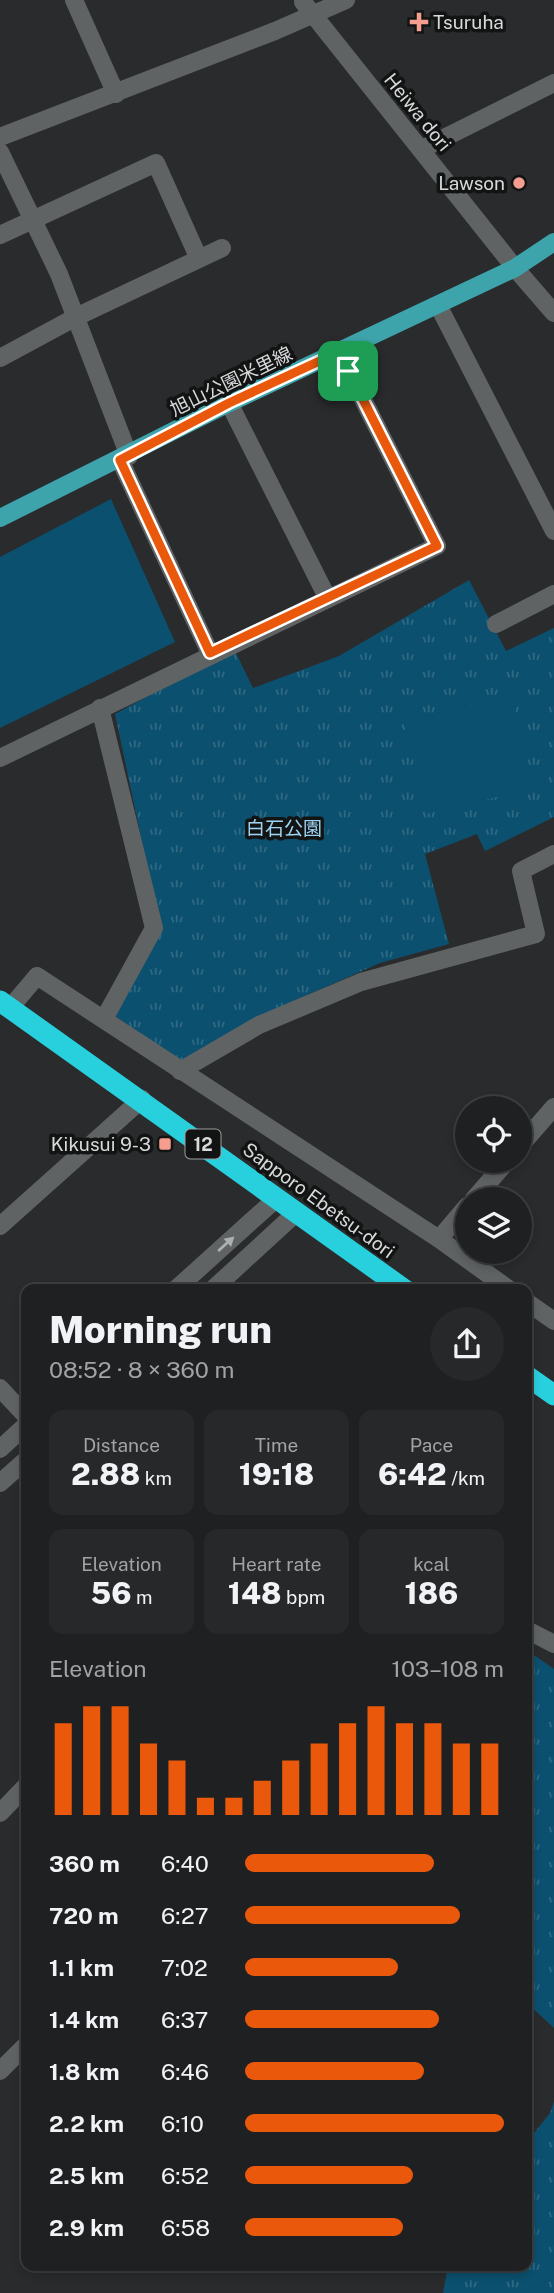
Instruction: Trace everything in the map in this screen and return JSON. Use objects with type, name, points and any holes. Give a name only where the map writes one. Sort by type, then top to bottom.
[{"type":"highway","name":"Sapporo Ebetsu-dori","points":[[5,1004],[397,1284]]},
{"type":"highway","points":[[532,1380],[554,1395]]},
{"type":"main road","name":"旭山公園米里線","points":[[0,518],[229,403],[515,268],[554,242]]},
{"type":"street","points":[[75,0],[116,94]]},
{"type":"street","points":[[0,137],[116,94],[302,4],[346,0]]},
{"type":"street","name":"Heiwa dori","points":[[302,4],[554,313]]},
{"type":"street","points":[[422,149],[554,83]]},
{"type":"street","points":[[0,152],[34,219],[76,317],[124,458],[210,653]]},
{"type":"street","points":[[0,235],[156,163],[199,259]]},
{"type":"street","points":[[0,358],[76,317],[222,248]]},
{"type":"street","points":[[438,305],[554,531]]},
{"type":"street","points":[[0,758],[210,653],[437,546],[339,352]]},
{"type":"street","points":[[229,403],[327,597]]},
{"type":"street","points":[[496,624],[554,594]]},
{"type":"street","points":[[100,708],[154,928],[104,1019]]},
{"type":"street","points":[[536,934],[521,871],[554,854]]},
{"type":"street","points":[[180,1071],[259,1026],[361,982],[554,929]]},
{"type":"street","points":[[5,1004],[37,976],[439,1239],[502,1284]]},
{"type":"street","points":[[0,1226],[142,1100]]},
{"type":"street","points":[[532,1133],[554,1108]]},
{"type":"street","points":[[484,1187],[497,1173]]},
{"type":"street","points":[[182,1284],[277,1198]]},
{"type":"street","points":[[219,1284],[297,1212]]},
{"type":"street","points":[[439,1239],[455,1220]]},
{"type":"street","points":[[532,1305],[554,1321]]},
{"type":"street","points":[[0,1388],[21,1411]]},
{"type":"street","points":[[0,1448],[21,1429]]},
{"type":"street","points":[[0,1483],[21,1464]]},
{"type":"street","points":[[532,1633],[554,1644]]},
{"type":"street","points":[[0,1813],[21,1791]]},
{"type":"street","points":[[0,2071],[21,2050]]},
{"type":"green space","points":[[111,499],[175,642],[0,728],[0,557]]},
{"type":"green space","name":"白石公園","points":[[469,580],[506,651],[554,628],[554,817],[485,851],[477,834],[425,854],[449,944],[380,963],[296,1000],[180,1062],[115,1016],[161,932],[115,714],[234,649],[253,688],[339,656]]},
{"type":"green space","points":[[512,696],[534,788],[426,814],[404,721]]},
{"type":"green space","points":[[532,1655],[554,1669],[554,2028],[532,2008]]},
{"type":"green space","points":[[554,2101],[554,2293],[443,2293],[447,2271],[532,2271],[532,2136],[550,2113]]},
{"type":"place","name":"Tsuruha","points":[[419,22]]},
{"type":"place","name":"Lawson","points":[[519,183]]},
{"type":"place","name":"Kikusui 9-3","points":[[165,1144]]},
{"type":"route","points":[[339,352],[348,371],[437,546],[210,653],[120,460],[229,403],[339,352]]}]
